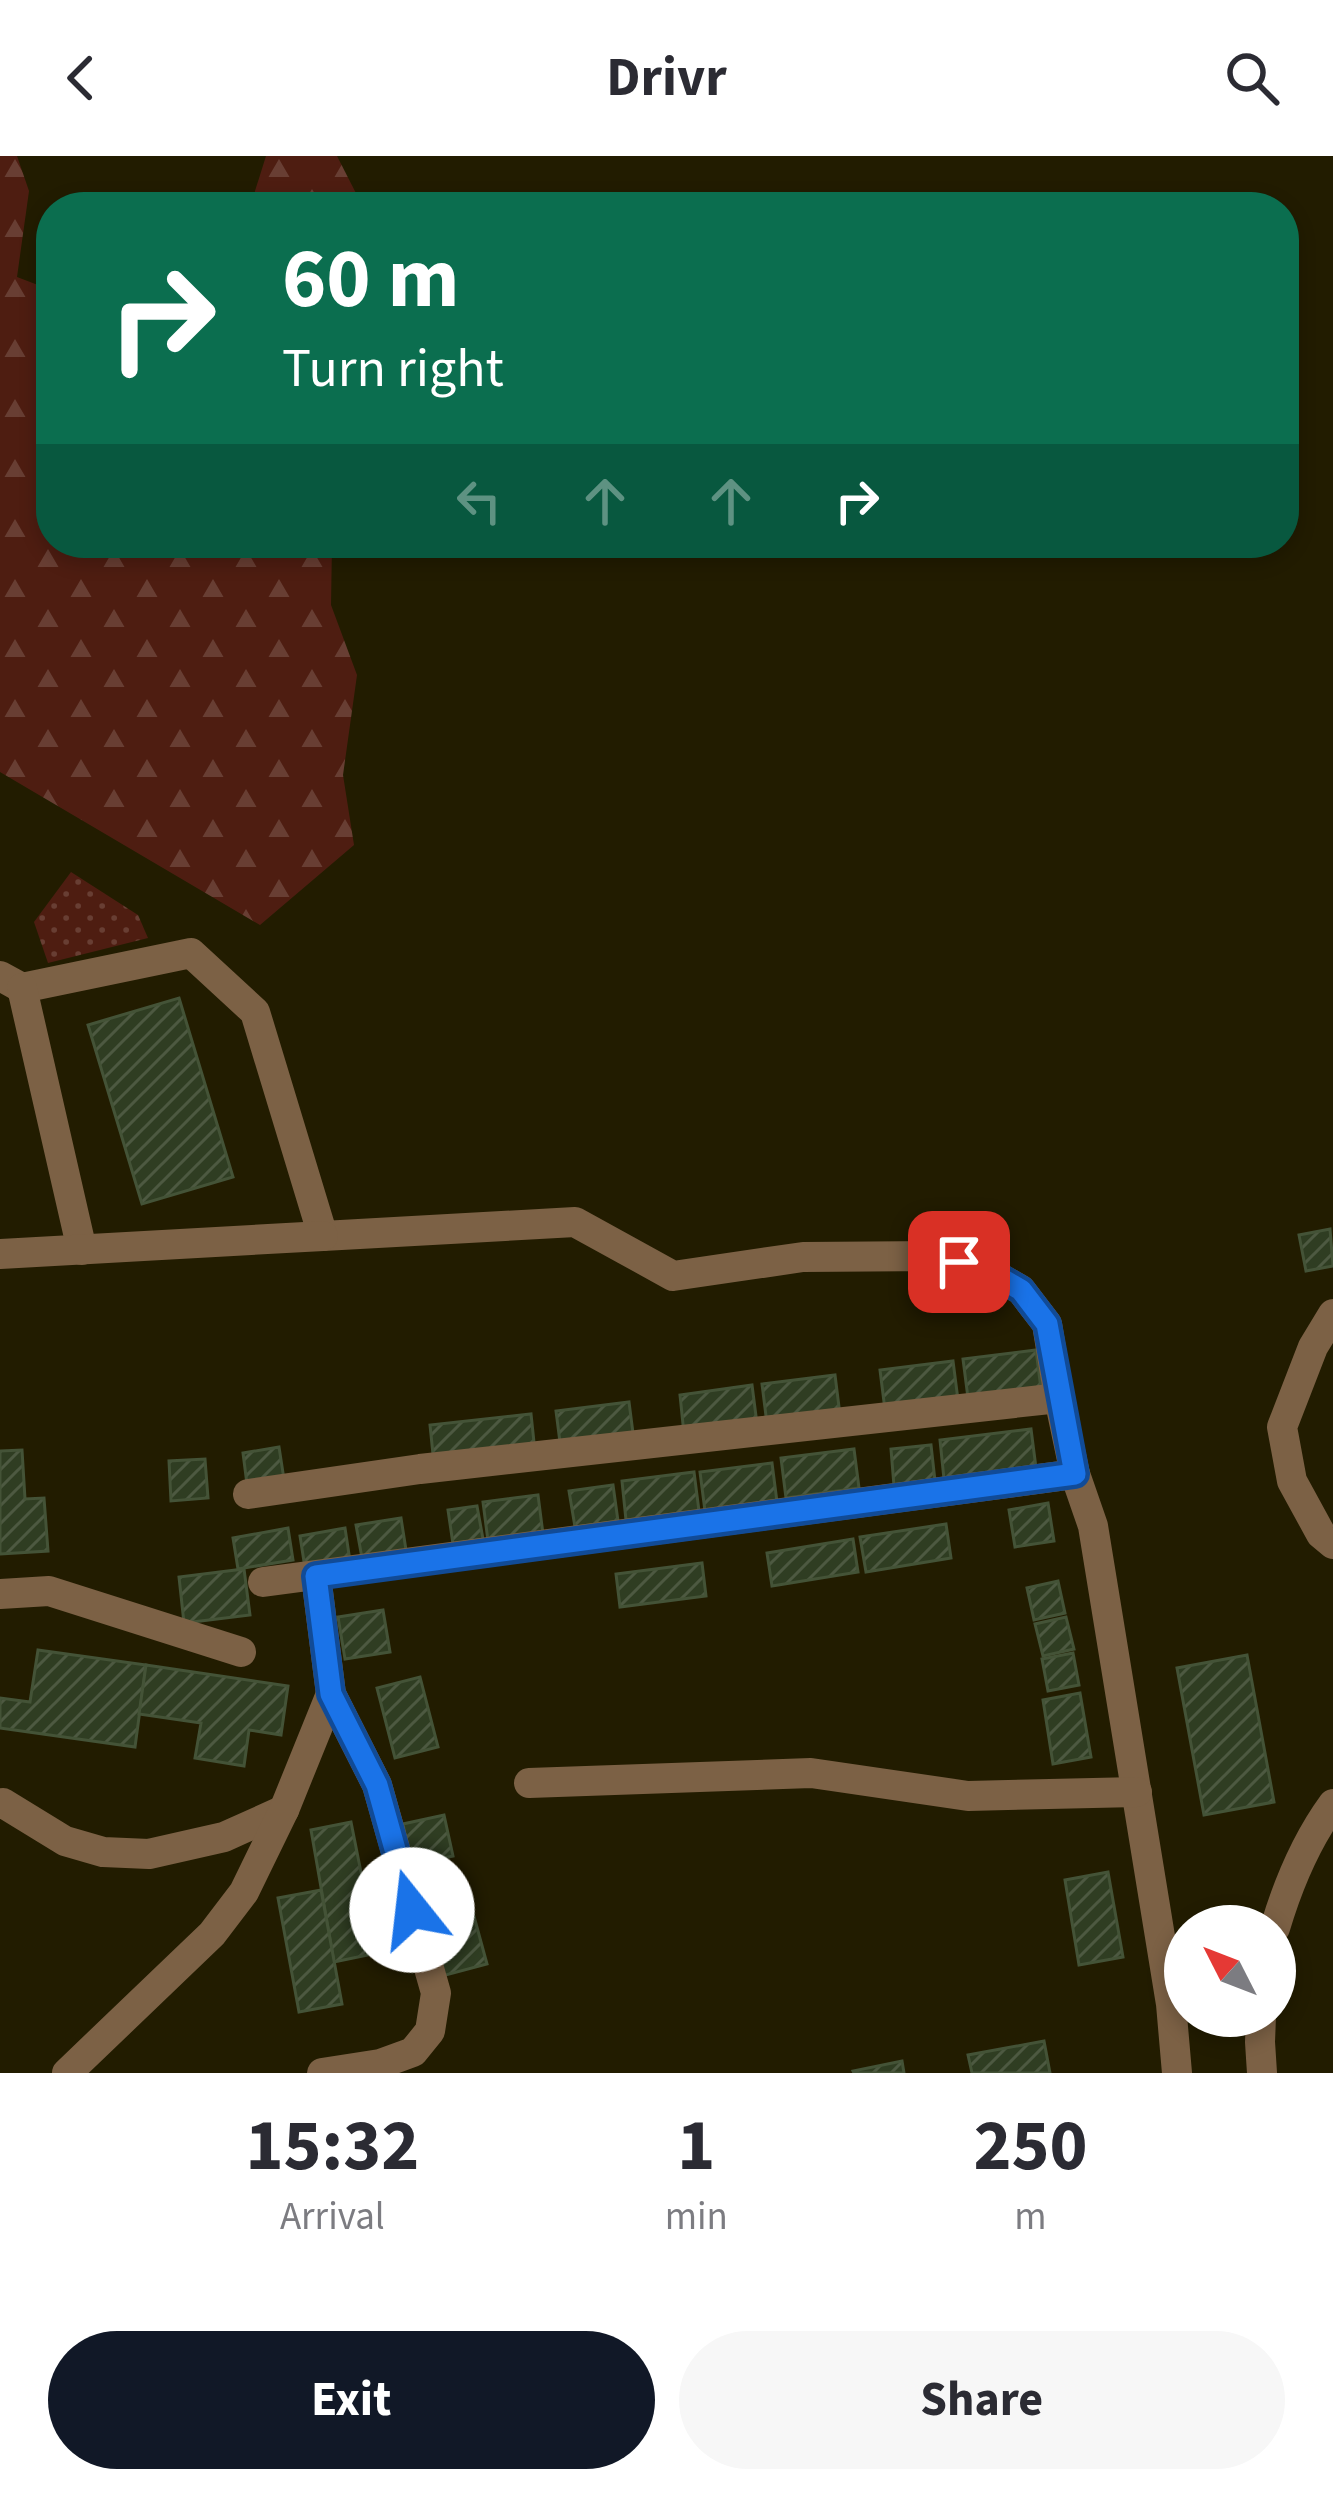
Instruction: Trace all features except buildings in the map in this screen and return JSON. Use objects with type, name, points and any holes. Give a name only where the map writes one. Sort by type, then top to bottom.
[{"type":"street","points":[[82,1250],[11,982],[191,953],[255,1012],[323,1236]]},
{"type":"street","points":[[0,1255],[575,1222],[673,1276],[802,1257],[936,1256],[983,1268],[1021,1290],[1047,1324],[1075,1474],[1094,1526],[1171,2004],[1177,2073]]},
{"type":"street","points":[[1333,1314],[1313,1347],[1282,1427],[1292,1480],[1322,1534],[1333,1544]]},
{"type":"street","points":[[248,1494],[420,1469],[1059,1398]]},
{"type":"street","points":[[263,1582],[1075,1474]]},
{"type":"street","points":[[316,1576],[331,1694],[377,1785],[436,1993],[430,2031],[413,2052],[380,2064],[322,2073]]},
{"type":"street","points":[[0,1594],[49,1592],[241,1652]]},
{"type":"street","points":[[67,2073],[212,1934],[244,1892],[284,1810],[331,1694]]},
{"type":"street","points":[[530,1783],[811,1773],[968,1796],[1137,1792]]},
{"type":"street","points":[[0,1804],[65,1841],[103,1852],[149,1854],[224,1838],[284,1810]]},
{"type":"street","points":[[1282,1905],[1319,1822],[1333,1804]]},
{"type":"street","points":[[1260,2037],[1262,2073]]},
{"type":"green space","points":[[0,156],[17,156],[29,191],[17,277],[36,284],[36,558],[332,558],[331,605],[357,675],[343,775],[354,845],[260,925],[0,772]]},
{"type":"green space","points":[[266,156],[337,156],[355,192],[255,192]]},
{"type":"green space","points":[[71,872],[138,915],[148,938],[48,963],[34,922]]},
{"type":"route","points":[[412,1910],[377,1785],[331,1694],[316,1576],[1075,1474],[1047,1324],[1021,1290],[983,1268],[959,1262]]}]
